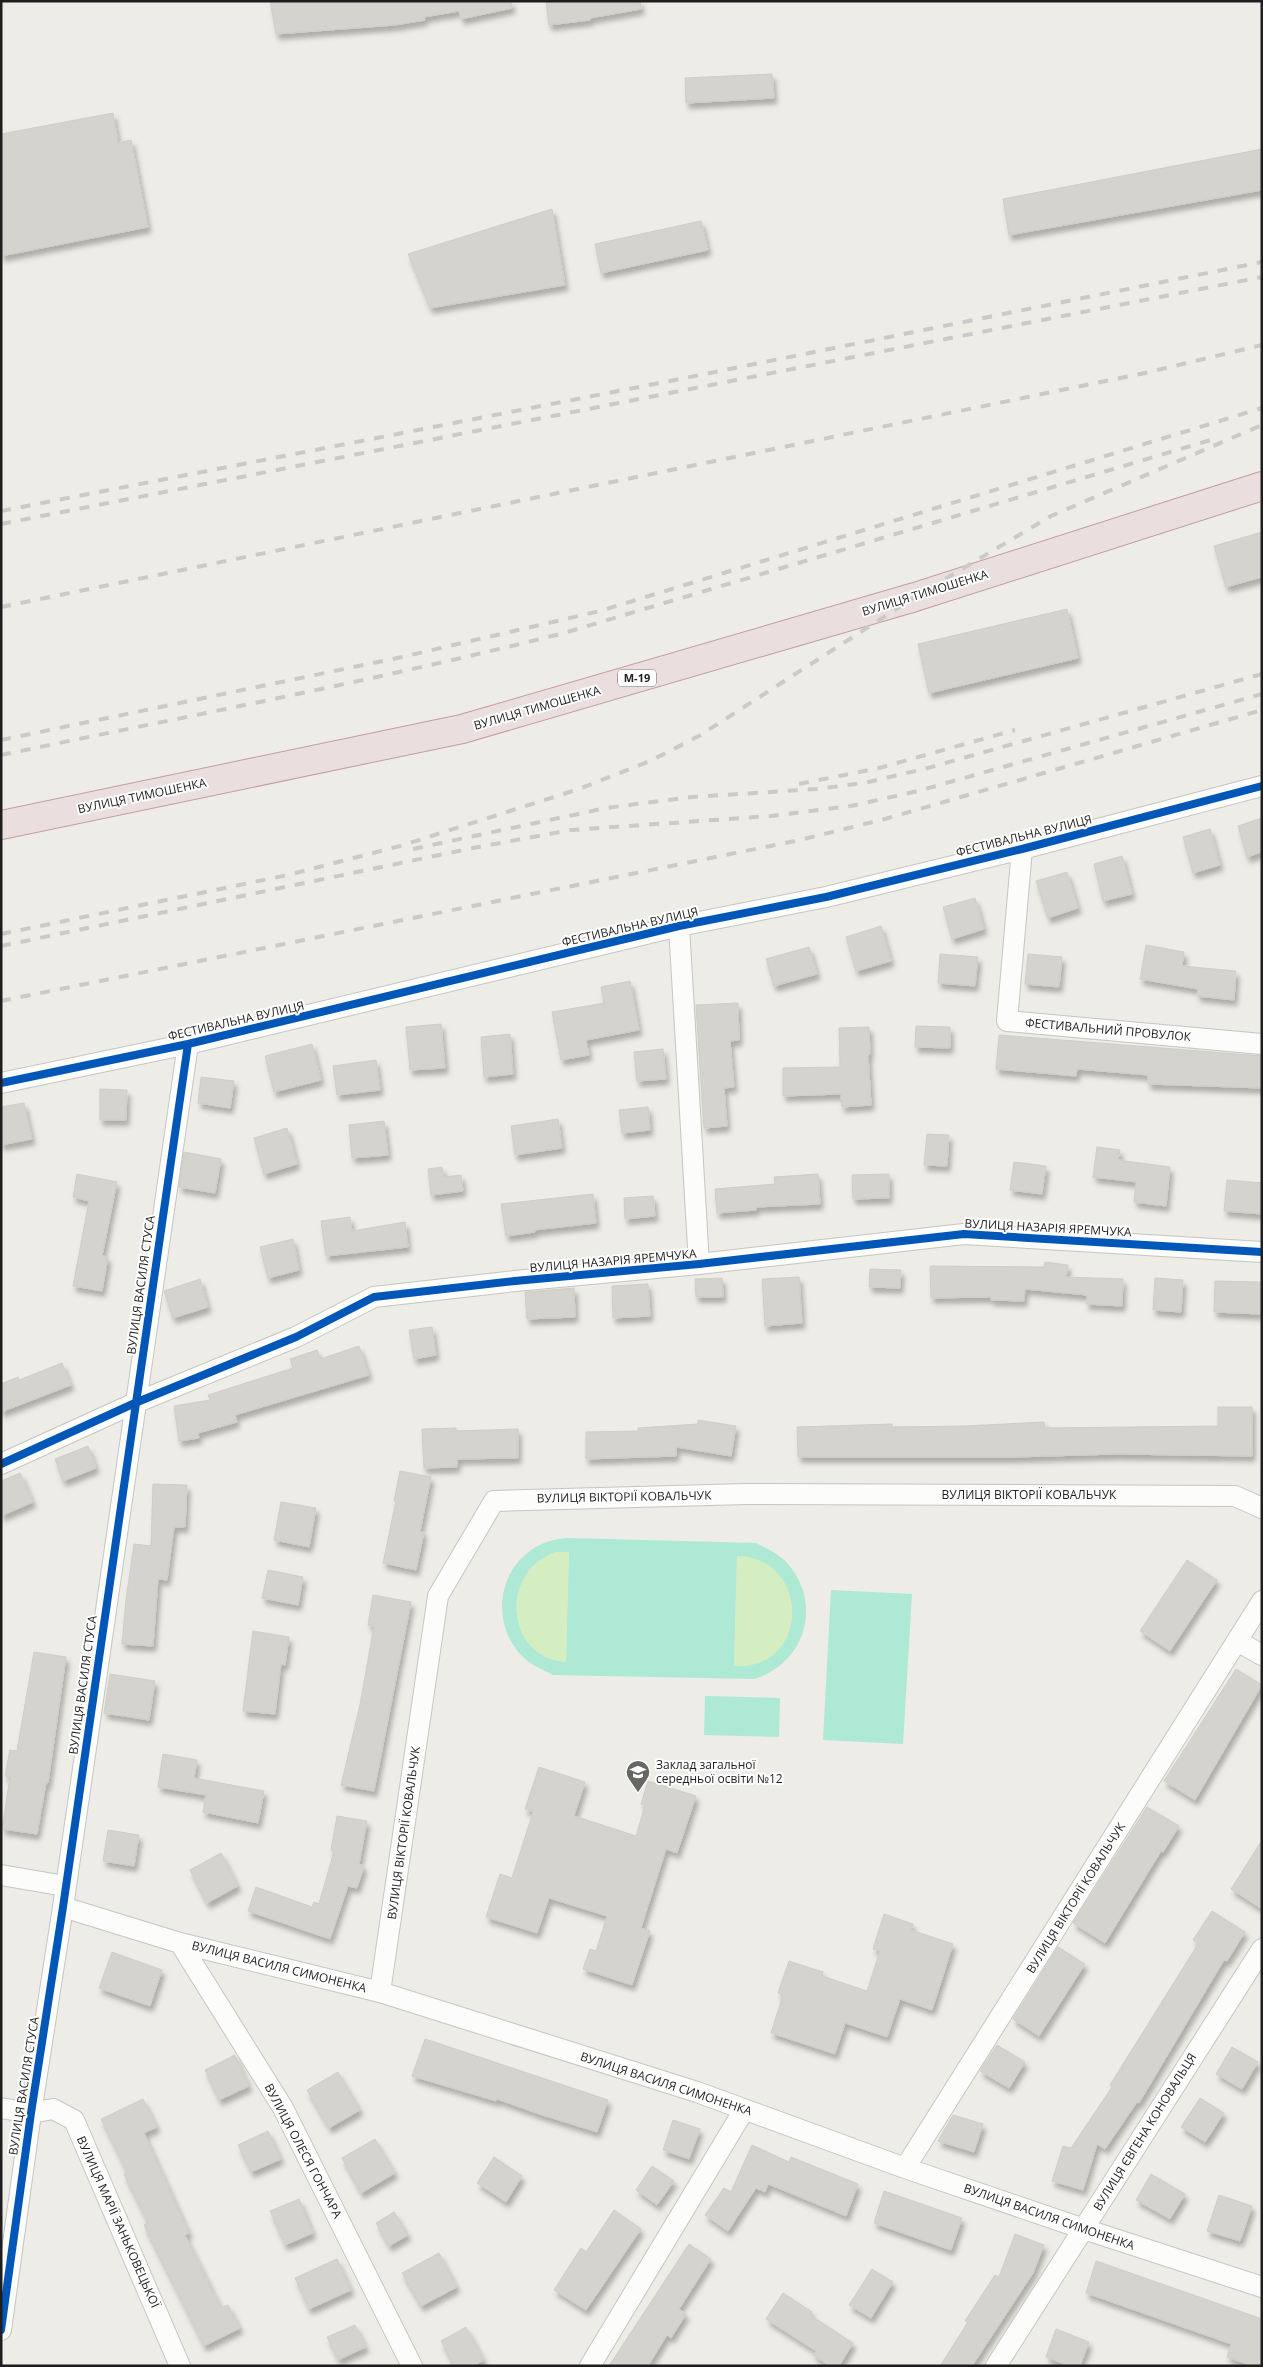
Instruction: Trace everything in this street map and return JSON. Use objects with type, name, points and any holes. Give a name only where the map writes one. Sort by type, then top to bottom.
[{"type":"highway","name":"ВУЛИЦЯ ТИМОШЕНКА","points":[[1,825],[462,730],[915,597],[1262,486]]},
{"type":"street","name":"ФЕСТИВАЛЬНА ВУЛИЦЯ","points":[[1,1083],[188,1044],[679,926],[826,897],[1022,849],[1262,786]]},
{"type":"street","name":"ФЕСТИВАЛЬНИЙ ПРОВУЛОК","points":[[1022,849],[1007,1021],[1262,1044]]},
{"type":"street","points":[[679,926],[699,1264]]},
{"type":"street","name":"ВУЛИЦЯ ВАСИЛЯ СТУСА","points":[[1,2330],[31,2113],[63,1907],[188,1044]]},
{"type":"street","name":"ВУЛИЦЯ НАЗАРІЯ ЯРЕМЧУКА","points":[[1,1464],[136,1403],[296,1336],[374,1297],[515,1281],[699,1264],[964,1234],[1262,1252]]},
{"type":"street","name":"ВУЛИЦЯ ВІКТОРІЇ КОВАЛЬЧУК","points":[[380,1992],[438,1596],[494,1501],[746,1494],[1235,1496],[1262,1508]]},
{"type":"street","name":"ВУЛИЦЯ ВІКТОРІЇ КОВАЛЬЧУК","points":[[905,2168],[1262,1601]]},
{"type":"street","points":[[1237,1641],[1262,1655]]},
{"type":"street","points":[[1,1875],[65,1886]]},
{"type":"street","name":"ВУЛИЦЯ ВАСИЛЯ СИМОНЕНКА","points":[[63,1907],[180,1943],[380,1992],[697,2092],[905,2168],[1084,2229],[1262,2286]]},
{"type":"street","name":"ВУЛИЦЯ ОЛЕСЯ ГОНЧАРА","points":[[180,1943],[283,2108],[412,2366]]},
{"type":"street","name":"ВУЛИЦЯ ЄВГЕНА КОНОВАЛЬЦЯ","points":[[996,2366],[1262,1949]]},
{"type":"street","name":"ВУЛИЦЯ МАРІЇ ЗАНЬКОВЕЦЬКОЇ","points":[[1,2108],[31,2113],[53,2109],[74,2120],[180,2366]]},
{"type":"street","points":[[590,2366],[744,2110]]},
{"type":"green space","points":[[570,1538],[756,1543],[785,1560],[799,1580],[805,1597],[806,1614],[803,1631],[796,1647],[786,1660],[772,1671],[754,1679],[553,1675],[531,1663],[520,1654],[508,1636],[503,1617],[503,1598],[508,1580],[517,1563],[531,1550],[549,1541]],"holes":[[[556,1552],[569,1552],[566,1662],[546,1657],[531,1646],[521,1630],[517,1613],[518,1594],[525,1577],[538,1562]],[[737,1556],[761,1561],[779,1574],[789,1593],[792,1613],[788,1634],[777,1651],[759,1663],[734,1666]]]},
{"type":"green space","points":[[556,1552],[569,1552],[566,1662],[546,1657],[531,1646],[521,1630],[517,1613],[518,1594],[525,1577],[538,1562]]},
{"type":"green space","points":[[737,1556],[753,1557],[769,1564],[781,1576],[788,1591],[792,1607],[791,1624],[786,1640],[776,1654],[761,1663],[734,1666]]},
{"type":"green space","points":[[831,1590],[912,1594],[903,1744],[823,1740]]},
{"type":"green space","points":[[705,1696],[780,1698],[779,1737],[704,1735]]},
{"type":"building","points":[[270,1],[511,1],[512,8],[461,19],[459,11],[424,17],[425,20],[395,25],[276,34]]},
{"type":"building","points":[[546,1],[640,1],[641,9],[590,18],[590,20],[549,25]]},
{"type":"building","points":[[772,74],[774,98],[686,103],[685,78]]},
{"type":"building","points":[[113,113],[118,143],[131,140],[148,227],[1,256],[1,134]]},
{"type":"building","points":[[1262,149],[1262,190],[1009,235],[1003,199]]},
{"type":"building","points":[[552,209],[565,285],[430,308],[408,254]]},
{"type":"building","points":[[701,221],[708,250],[601,273],[595,244]]},
{"type":"building","points":[[1262,532],[1262,577],[1226,587],[1214,546]]},
{"type":"building","points":[[1067,609],[1078,658],[929,693],[918,644]]},
{"type":"building","points":[[1262,818],[1262,852],[1247,857],[1238,826]]},
{"type":"building","points":[[1210,829],[1220,865],[1193,873],[1183,837]]},
{"type":"building","points":[[1122,856],[1132,894],[1103,901],[1094,864]]},
{"type":"building","points":[[1067,872],[1078,908],[1048,918],[1036,881]]},
{"type":"building","points":[[975,898],[984,929],[952,939],[943,907]]},
{"type":"building","points":[[881,926],[891,961],[856,971],[846,937]]},
{"type":"building","points":[[1146,945],[1184,952],[1182,966],[1236,971],[1234,1000],[1197,996],[1198,989],[1140,979]]},
{"type":"building","points":[[809,947],[817,974],[774,986],[766,959]]},
{"type":"building","points":[[940,954],[978,957],[975,986],[938,983]]},
{"type":"building","points":[[1028,954],[1062,957],[1059,987],[1025,984]]},
{"type":"building","points":[[630,981],[639,1030],[586,1040],[589,1055],[561,1060],[552,1012],[604,1003],[601,987]]},
{"type":"building","points":[[738,1003],[739,1040],[730,1041],[734,1087],[724,1088],[727,1126],[704,1128],[696,1005]]},
{"type":"building","points":[[441,1024],[445,1068],[410,1070],[406,1027]]},
{"type":"building","points":[[916,1026],[950,1027],[950,1048],[915,1047]]},
{"type":"building","points":[[869,1027],[870,1054],[868,1054],[871,1105],[842,1107],[841,1094],[783,1096],[783,1068],[840,1067],[839,1028]]},
{"type":"building","points":[[510,1034],[513,1074],[484,1077],[481,1037]]},
{"type":"building","points":[[999,1035],[1262,1056],[1262,1088],[1148,1084],[1148,1075],[1077,1069],[1076,1076],[996,1069]]},
{"type":"building","points":[[312,1044],[321,1080],[274,1092],[265,1056]]},
{"type":"building","points":[[663,1049],[666,1079],[637,1081],[634,1052]]},
{"type":"building","points":[[376,1060],[380,1090],[337,1095],[333,1066]]},
{"type":"building","points":[[201,1077],[234,1081],[230,1108],[198,1103]]},
{"type":"building","points":[[100,1089],[127,1090],[126,1120],[100,1120]]},
{"type":"building","points":[[24,1103],[32,1139],[1,1145],[1,1107]]},
{"type":"building","points":[[648,1107],[650,1130],[622,1133],[619,1110]]},
{"type":"building","points":[[558,1119],[562,1148],[515,1155],[511,1126]]},
{"type":"building","points":[[384,1121],[388,1155],[352,1158],[349,1125]]},
{"type":"building","points":[[287,1128],[297,1164],[264,1174],[254,1138]]},
{"type":"building","points":[[927,1134],[949,1135],[947,1166],[924,1165]]},
{"type":"building","points":[[1097,1147],[1120,1150],[1118,1160],[1170,1167],[1166,1206],[1134,1202],[1136,1182],[1093,1177]]},
{"type":"building","points":[[184,1152],[221,1159],[215,1193],[179,1187]]},
{"type":"building","points":[[1014,1162],[1046,1166],[1042,1194],[1010,1190]]},
{"type":"building","points":[[442,1167],[443,1177],[461,1175],[463,1191],[431,1195],[428,1169]]},
{"type":"building","points":[[77,1174],[117,1182],[102,1256],[108,1257],[102,1291],[73,1286],[89,1201],[73,1197]]},
{"type":"building","points":[[818,1174],[820,1204],[756,1207],[756,1210],[717,1213],[715,1189],[775,1184],[774,1177]]},
{"type":"building","points":[[889,1174],[889,1198],[853,1199],[852,1175]]},
{"type":"building","points":[[1227,1180],[1262,1183],[1262,1214],[1224,1211]]},
{"type":"building","points":[[593,1194],[596,1223],[534,1230],[535,1232],[506,1236],[501,1204]]},
{"type":"building","points":[[653,1196],[655,1216],[625,1219],[624,1198]]},
{"type":"building","points":[[350,1217],[352,1231],[405,1222],[408,1247],[326,1256],[321,1221]]},
{"type":"building","points":[[293,1239],[299,1270],[268,1278],[260,1247]]},
{"type":"building","points":[[1045,1262],[1068,1265],[1066,1277],[1123,1279],[1122,1306],[1086,1304],[1087,1295],[1025,1289],[1024,1301],[991,1300],[991,1297],[931,1298],[930,1266],[1044,1267]]},
{"type":"building","points":[[870,1269],[901,1270],[900,1288],[869,1287]]},
{"type":"building","points":[[799,1277],[802,1323],[765,1326],[762,1279]]},
{"type":"building","points":[[722,1278],[723,1297],[696,1297],[695,1279]]},
{"type":"building","points":[[1155,1278],[1183,1280],[1181,1312],[1153,1310]]},
{"type":"building","points":[[200,1279],[208,1307],[173,1318],[164,1291]]},
{"type":"building","points":[[1215,1281],[1261,1282],[1260,1314],[1214,1312]]},
{"type":"building","points":[[648,1284],[650,1316],[613,1318],[612,1286]]},
{"type":"building","points":[[574,1288],[575,1317],[527,1319],[525,1292]]},
{"type":"building","points":[[432,1327],[436,1355],[414,1359],[409,1330]]},
{"type":"building","points":[[359,1346],[369,1375],[235,1415],[237,1422],[198,1433],[199,1438],[179,1441],[174,1406],[210,1400],[208,1395],[293,1368],[290,1359],[317,1350],[320,1359]]},
{"type":"building","points":[[62,1363],[71,1385],[1,1412],[1,1384],[18,1377],[19,1380]]},
{"type":"building","points":[[1218,1407],[1252,1407],[1252,1456],[1116,1454],[1015,1457],[798,1457],[797,1427],[892,1424],[892,1427],[965,1426],[1044,1422],[1045,1428],[1218,1426]]},
{"type":"building","points":[[698,1420],[736,1426],[731,1456],[676,1447],[676,1456],[586,1459],[586,1432],[638,1431],[638,1428],[698,1424]]},
{"type":"building","points":[[456,1428],[456,1431],[518,1429],[518,1458],[457,1459],[457,1467],[424,1468],[422,1429]]},
{"type":"building","points":[[88,1446],[96,1468],[63,1481],[55,1459]]},
{"type":"building","points":[[400,1471],[431,1477],[420,1532],[424,1532],[416,1570],[383,1563],[396,1501],[394,1501]]},
{"type":"building","points":[[20,1473],[33,1502],[1,1516],[1,1481]]},
{"type":"building","points":[[153,1484],[187,1485],[185,1527],[174,1527],[167,1580],[158,1579],[153,1646],[122,1644],[134,1544],[151,1546]]},
{"type":"building","points":[[281,1502],[316,1508],[309,1547],[274,1540]]},
{"type":"building","points":[[1187,1560],[1217,1580],[1170,1651],[1140,1631]]},
{"type":"building","points":[[268,1570],[303,1577],[298,1605],[262,1598]]},
{"type":"building","points":[[373,1595],[411,1602],[374,1791],[341,1785],[360,1705],[374,1626],[368,1625]]},
{"type":"building","points":[[253,1631],[289,1637],[285,1665],[281,1664],[275,1714],[243,1711]]},
{"type":"building","points":[[34,1652],[66,1657],[48,1783],[46,1783],[37,1834],[2,1829],[10,1777],[5,1776],[10,1750],[17,1751]]},
{"type":"building","points":[[1236,1669],[1262,1685],[1195,1800],[1164,1781]]},
{"type":"building","points":[[110,1674],[155,1681],[149,1720],[104,1713]]},
{"type":"building","points":[[163,1754],[197,1760],[194,1778],[264,1791],[258,1823],[203,1812],[206,1795],[158,1787]]},
{"type":"building","points":[[539,1767],[585,1782],[574,1816],[636,1836],[645,1806],[641,1804],[648,1781],[696,1796],[677,1853],[666,1849],[641,1928],[650,1931],[632,1985],[583,1969],[590,1949],[596,1951],[607,1916],[549,1898],[537,1933],[486,1917],[500,1874],[512,1878],[533,1812],[525,1809]]},
{"type":"building","points":[[1147,1807],[1179,1826],[1163,1852],[1161,1851],[1105,1943],[1073,1923]]},
{"type":"building","points":[[337,1816],[367,1821],[359,1864],[364,1866],[357,1888],[348,1886],[330,1939],[248,1911],[256,1887],[312,1907],[314,1902],[319,1904],[334,1851],[331,1850]]},
{"type":"building","points":[[108,1830],[139,1835],[134,1866],[103,1861]]},
{"type":"building","points":[[1262,1840],[1262,1909],[1231,1889]]},
{"type":"building","points":[[221,1853],[238,1886],[207,1903],[190,1870]]},
{"type":"building","points":[[1212,1911],[1245,1932],[1227,1961],[1224,1960],[1139,2103],[1137,2102],[1105,2149],[1097,2144],[1083,2190],[1052,2181],[1063,2146],[1071,2148],[1112,2087],[1110,2085],[1198,1944],[1193,1940]]},
{"type":"building","points":[[884,1914],[913,1924],[911,1930],[953,1944],[932,2010],[900,1999],[887,2037],[845,2023],[835,2054],[771,2033],[783,1995],[778,1993],[789,1961],[823,1972],[822,1976],[867,1991],[880,1951],[873,1949]]},
{"type":"building","points":[[1058,1947],[1085,1964],[1039,2036],[1013,2019]]},
{"type":"building","points":[[112,1952],[162,1970],[150,2006],[99,1988]]},
{"type":"building","points":[[425,2039],[608,2100],[597,2132],[497,2099],[496,2101],[412,2076]]},
{"type":"building","points":[[997,2045],[1025,2062],[1009,2088],[980,2071]]},
{"type":"building","points":[[1232,2047],[1258,2062],[1242,2089],[1216,2074]]},
{"type":"building","points":[[235,2055],[249,2086],[219,2100],[205,2070]]},
{"type":"building","points":[[338,2072],[360,2110],[329,2128],[307,2090]]},
{"type":"building","points":[[1200,2098],[1224,2113],[1205,2142],[1181,2127]]},
{"type":"building","points":[[143,2099],[157,2127],[144,2133],[189,2233],[185,2235],[221,2308],[228,2305],[240,2328],[204,2346],[144,2225],[148,2223],[124,2174],[127,2172],[101,2119]]},
{"type":"building","points":[[953,2115],[983,2124],[974,2152],[938,2141]]},
{"type":"building","points":[[673,2120],[700,2129],[689,2159],[663,2150]]},
{"type":"building","points":[[268,2131],[281,2159],[251,2172],[238,2145]]},
{"type":"building","points":[[375,2139],[395,2173],[361,2193],[342,2158]]},
{"type":"building","points":[[752,2145],[789,2162],[791,2157],[858,2184],[846,2216],[768,2184],[765,2192],[756,2188],[728,2231],[705,2215],[724,2188],[731,2192]]},
{"type":"building","points":[[494,2157],[522,2176],[506,2202],[477,2183]]},
{"type":"building","points":[[652,2166],[674,2181],[657,2205],[636,2190]]},
{"type":"building","points":[[1151,2174],[1185,2194],[1170,2219],[1136,2200]]},
{"type":"building","points":[[884,2191],[962,2218],[951,2250],[874,2223]]},
{"type":"building","points":[[1219,2195],[1252,2206],[1240,2241],[1207,2231]]},
{"type":"building","points":[[299,2199],[313,2233],[285,2245],[270,2211]]},
{"type":"building","points":[[614,2210],[641,2229],[586,2310],[554,2290],[581,2248],[586,2252]]},
{"type":"building","points":[[394,2212],[408,2235],[389,2246],[376,2223]]},
{"type":"building","points":[[1015,2234],[1044,2245],[1033,2273],[972,2366],[940,2366],[968,2322],[965,2321],[995,2275],[999,2277]]},
{"type":"building","points":[[689,2244],[711,2259],[679,2309],[686,2314],[671,2338],[667,2335],[648,2366],[609,2366]]},
{"type":"building","points":[[439,2253],[457,2287],[421,2306],[402,2273]]},
{"type":"building","points":[[337,2259],[351,2290],[309,2309],[295,2278]]},
{"type":"building","points":[[1096,2261],[1262,2319],[1262,2366],[1253,2366],[1227,2357],[1231,2344],[1086,2293]]},
{"type":"building","points":[[872,2269],[893,2282],[871,2318],[849,2305]]},
{"type":"building","points":[[783,2293],[812,2312],[810,2315],[853,2343],[839,2366],[830,2366],[813,2355],[816,2351],[766,2319]]},
{"type":"building","points":[[355,2325],[366,2347],[338,2360],[327,2337]]},
{"type":"building","points":[[466,2327],[484,2360],[473,2366],[454,2366],[441,2341]]},
{"type":"building","points":[[1056,2329],[1089,2342],[1080,2366],[1069,2366],[1046,2357]]},
{"type":"railway","points":[[1,511],[675,380],[1262,262]]},
{"type":"railway","points":[[1,524],[1262,277]]},
{"type":"railway","points":[[1,607],[1145,373],[1262,345]]},
{"type":"railway","points":[[1,740],[402,657],[600,611],[1262,408]]},
{"type":"railway","points":[[1,934],[288,875],[400,846],[579,789],[650,761],[699,736],[915,597],[1051,516],[1262,425]]},
{"type":"railway","points":[[1,755],[354,682],[564,633],[1214,439]]},
{"type":"railway","points":[[413,849],[606,808],[692,797],[817,789],[864,783],[924,769],[1262,674]]},
{"type":"railway","points":[[1,946],[473,848],[571,830],[771,816],[851,806],[918,791],[1262,694]]},
{"type":"railway","points":[[1,1001],[800,840],[885,819],[1262,710]]},
{"type":"railway","points":[[799,784],[879,768],[1015,730]]},
{"type":"cycle path","points":[[1,1083],[188,1044],[679,926],[826,897],[1022,849],[1262,786]]},
{"type":"cycle path","points":[[1,2330],[31,2113],[63,1907],[188,1044]]},
{"type":"cycle path","points":[[1,1464],[135,1403],[296,1337],[374,1297],[515,1281],[699,1264],[964,1234],[1262,1252]]},
{"type":"place","name":"Заклад загальної середньої освіти №12","points":[[638,1793]]}]
